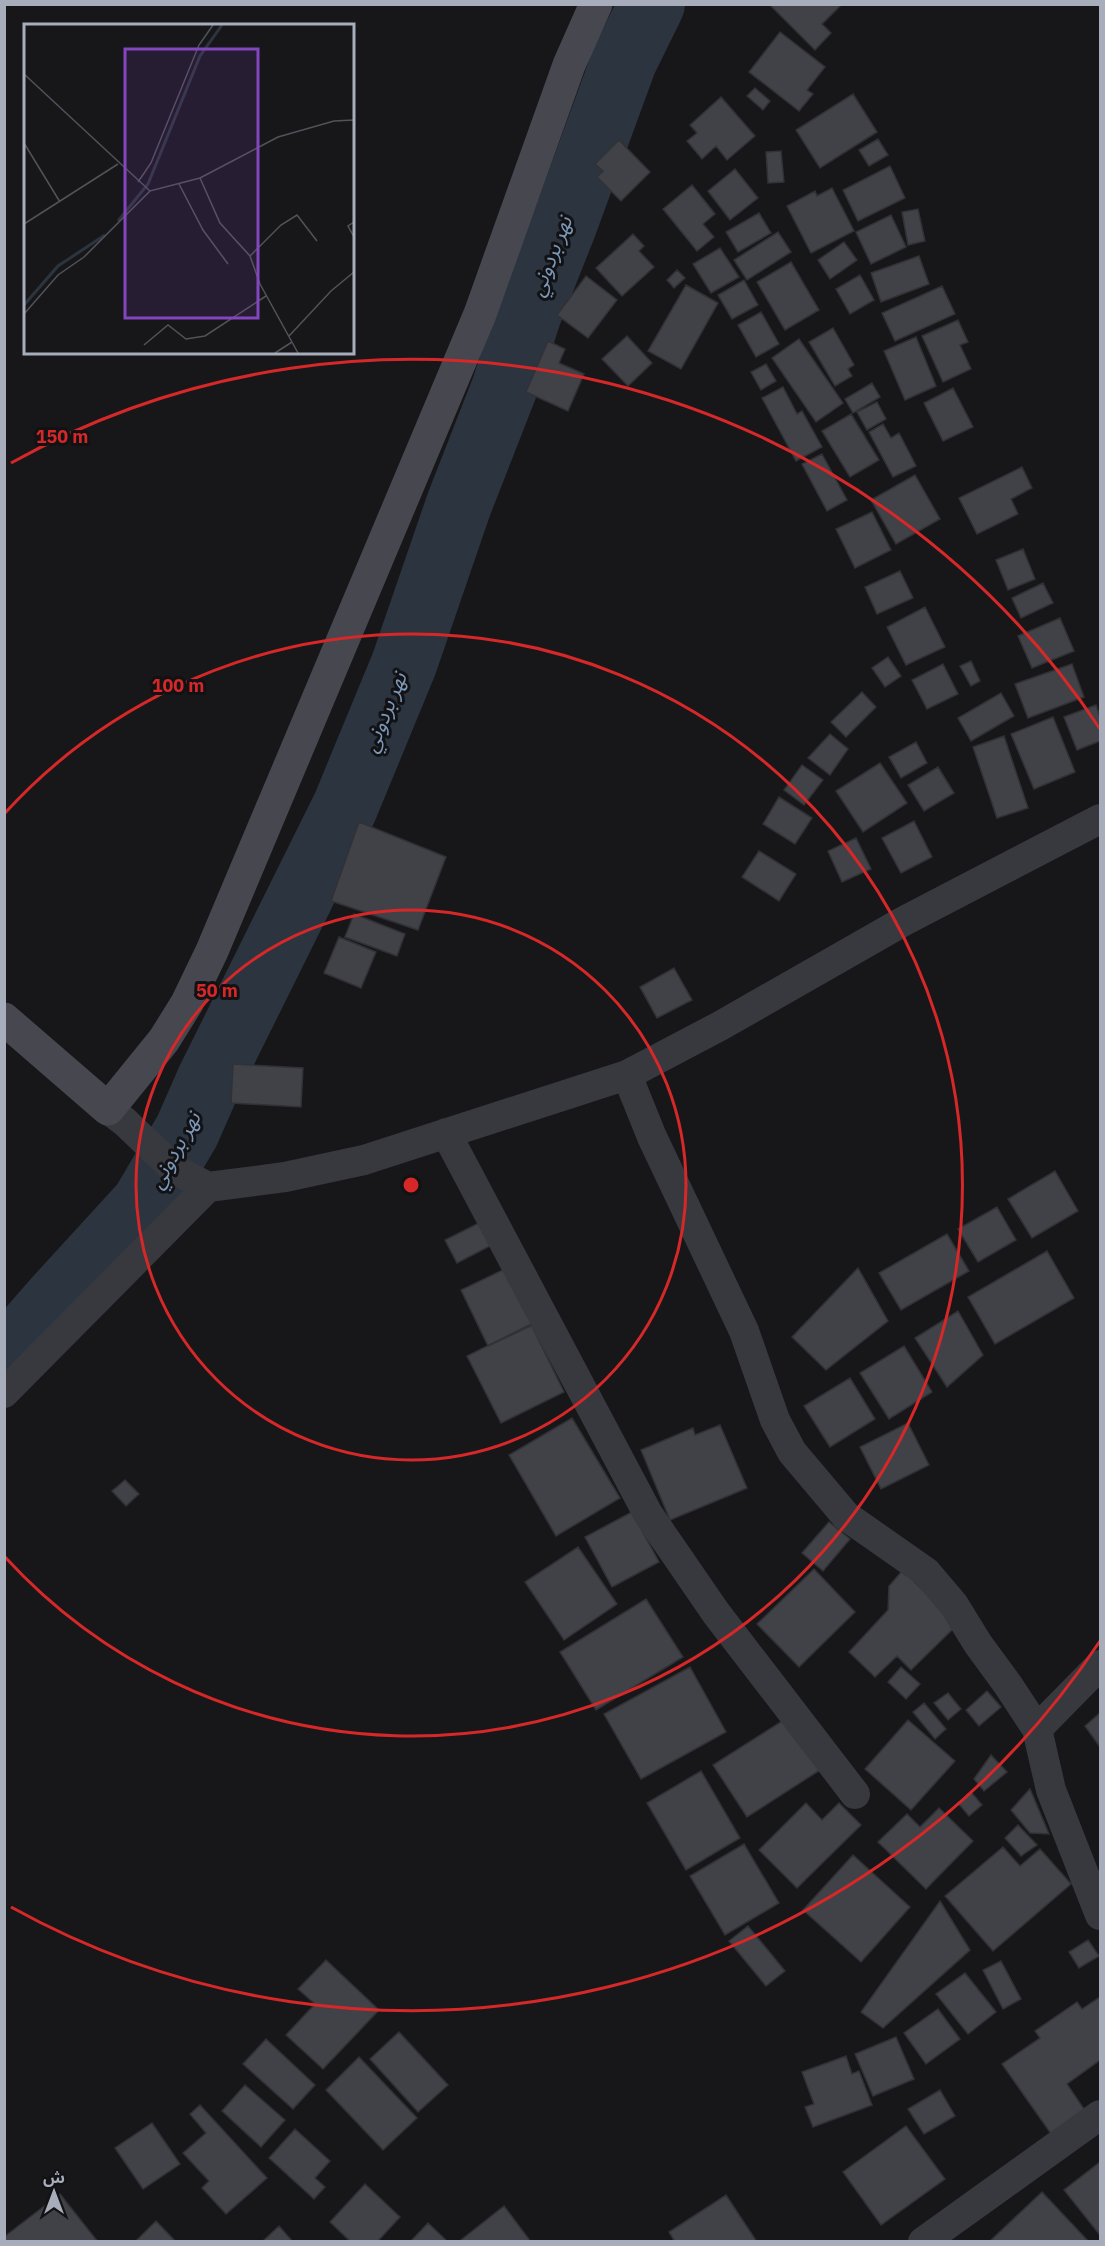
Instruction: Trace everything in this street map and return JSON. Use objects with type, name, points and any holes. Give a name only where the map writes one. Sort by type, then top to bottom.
[{"type":"street","points":[[116,1116],[186,1003],[212,951],[480,314],[569,65],[596,4]]},
{"type":"street","points":[[4,1020],[174,1169],[208,1187],[285,1177],[364,1160],[627,1075],[720,1026],[904,921],[1101,819]]},
{"type":"street","points":[[627,1075],[652,1137],[744,1331],[775,1420],[792,1452],[846,1516],[926,1572],[954,1605],[1037,1729],[1051,1791],[1101,1914]]},
{"type":"street","points":[[446,1133],[648,1514],[716,1613],[855,1794]]},
{"type":"street","points":[[4,1393],[208,1187]]},
{"type":"street","points":[[1037,1729],[1101,1665]]},
{"type":"street","points":[[923,2241],[1101,2115]]},
{"type":"building","points":[[769,4],[838,4],[840,6],[822,24],[831,33],[815,50]]},
{"type":"building","points":[[780,32],[825,67],[807,90],[813,94],[799,111],[749,72]]},
{"type":"building","points":[[755,88],[770,101],[763,110],[747,96]]},
{"type":"building","points":[[853,94],[877,132],[820,168],[796,130]]},
{"type":"building","points":[[721,97],[755,136],[727,160],[716,146],[702,159],[687,141],[697,133],[690,125]]},
{"type":"building","points":[[878,139],[888,155],[869,166],[859,150]]},
{"type":"building","points":[[619,140],[650,172],[621,201],[597,177],[603,171],[595,164]]},
{"type":"building","points":[[781,151],[784,182],[768,183],[766,152]]},
{"type":"building","points":[[890,166],[905,198],[858,221],[843,190]]},
{"type":"building","points":[[735,169],[758,198],[730,220],[708,191]]},
{"type":"building","points":[[692,185],[715,214],[703,224],[714,237],[697,251],[663,209]]},
{"type":"building","points":[[832,188],[854,231],[811,253],[787,206],[815,191],[817,196]]},
{"type":"building","points":[[918,209],[925,241],[908,245],[902,212]]},
{"type":"building","points":[[759,213],[771,233],[738,252],[726,232]]},
{"type":"building","points":[[891,215],[906,247],[871,264],[856,232]]},
{"type":"building","points":[[778,232],[791,252],[747,280],[734,260]]},
{"type":"building","points":[[633,234],[644,246],[639,251],[654,267],[622,296],[596,268]]},
{"type":"building","points":[[844,242],[857,260],[830,279],[818,260]]},
{"type":"building","points":[[720,248],[739,277],[711,293],[693,264]]},
{"type":"building","points":[[919,256],[929,284],[881,302],[871,273]]},
{"type":"building","points":[[791,262],[819,310],[785,330],[757,282]]},
{"type":"building","points":[[677,270],[685,278],[674,288],[667,280]]},
{"type":"building","points":[[860,275],[874,300],[850,314],[836,289]]},
{"type":"building","points":[[586,276],[617,300],[588,338],[557,315]]},
{"type":"building","points":[[744,280],[758,305],[732,319],[718,295]]},
{"type":"building","points":[[686,285],[718,303],[681,369],[648,351]]},
{"type":"building","points":[[942,286],[955,314],[895,341],[882,313]]},
{"type":"building","points":[[761,312],[779,344],[756,357],[738,325]]},
{"type":"building","points":[[958,320],[968,342],[960,345],[971,369],[943,382],[922,336]]},
{"type":"building","points":[[833,328],[854,365],[848,369],[852,376],[835,386],[809,342]]},
{"type":"building","points":[[627,336],[652,363],[628,386],[602,359]]},
{"type":"building","points":[[916,337],[936,386],[905,400],[884,351]]},
{"type":"building","points":[[799,339],[843,403],[816,422],[772,358]]},
{"type":"building","points":[[548,341],[565,349],[559,363],[584,374],[568,411],[526,392]]},
{"type":"building","points":[[766,364],[776,381],[761,390],[751,372]]},
{"type":"building","points":[[872,383],[880,397],[853,413],[845,399]]},
{"type":"building","points":[[783,387],[797,414],[802,411],[822,447],[796,461],[762,398]]},
{"type":"building","points":[[953,388],[973,427],[943,441],[924,403]]},
{"type":"building","points":[[877,402],[886,419],[867,430],[857,412]]},
{"type":"building","points":[[851,414],[879,460],[850,477],[822,431]]},
{"type":"building","points":[[883,424],[891,438],[899,433],[916,466],[893,477],[869,432]]},
{"type":"building","points":[[822,454],[847,500],[827,511],[802,464]]},
{"type":"building","points":[[1022,467],[1032,488],[1011,499],[1018,514],[977,534],[959,498]]},
{"type":"building","points":[[915,475],[940,519],[896,544],[871,500]]},
{"type":"building","points":[[872,512],[891,550],[855,568],[836,529]]},
{"type":"building","points":[[1023,549],[1035,579],[1008,590],[996,560]]},
{"type":"building","points":[[900,571],[913,598],[877,614],[865,587]]},
{"type":"building","points":[[1043,583],[1053,603],[1021,618],[1012,598]]},
{"type":"building","points":[[925,607],[945,647],[906,665],[887,627]]},
{"type":"building","points":[[1060,618],[1074,651],[1032,668],[1018,636]]},
{"type":"building","points":[[888,657],[901,676],[885,687],[872,668]]},
{"type":"building","points":[[971,661],[980,681],[971,686],[960,666]]},
{"type":"building","points":[[943,664],[958,694],[927,709],[912,680]]},
{"type":"building","points":[[1072,664],[1084,697],[1028,718],[1015,684]]},
{"type":"building","points":[[862,692],[876,707],[846,737],[831,722]]},
{"type":"building","points":[[1001,693],[1014,716],[971,741],[958,718]]},
{"type":"building","points":[[1096,705],[1100,717],[1100,741],[1077,750],[1064,717]]},
{"type":"building","points":[[1053,717],[1075,772],[1034,789],[1011,734]]},
{"type":"building","points":[[830,734],[848,749],[830,775],[808,758]]},
{"type":"building","points":[[1004,736],[1028,808],[997,818],[973,747]]},
{"type":"building","points":[[916,742],[927,763],[901,778],[889,757]]},
{"type":"building","points":[[880,763],[907,803],[863,832],[836,791]]},
{"type":"building","points":[[802,765],[823,780],[804,805],[784,790]]},
{"type":"building","points":[[938,767],[954,793],[924,811],[908,785]]},
{"type":"building","points":[[779,797],[812,818],[795,844],[763,824]]},
{"type":"building","points":[[914,821],[932,857],[901,873],[882,838]]},
{"type":"building","points":[[359,822],[446,857],[418,930],[331,901]]},
{"type":"building","points":[[856,838],[871,869],[842,882],[828,851]]},
{"type":"building","points":[[759,851],[796,874],[779,901],[742,877]]},
{"type":"building","points":[[354,914],[405,934],[397,956],[345,937]]},
{"type":"building","points":[[339,937],[376,952],[361,988],[324,973]]},
{"type":"building","points":[[674,968],[692,1000],[657,1018],[640,987]]},
{"type":"building","points":[[233,1064],[303,1068],[301,1107],[231,1103]]},
{"type":"building","points":[[1055,1171],[1078,1211],[1032,1238],[1008,1199]]},
{"type":"building","points":[[997,1207],[1016,1240],[978,1262],[958,1229]]},
{"type":"building","points":[[479,1223],[490,1246],[457,1263],[445,1240]]},
{"type":"building","points":[[947,1234],[969,1271],[901,1310],[879,1273]]},
{"type":"building","points":[[1047,1251],[1074,1298],[995,1344],[968,1297]]},
{"type":"building","points":[[507,1268],[535,1324],[488,1346],[461,1290]]},
{"type":"building","points":[[858,1268],[888,1321],[826,1370],[792,1337]]},
{"type":"building","points":[[958,1311],[983,1355],[947,1387],[915,1338]]},
{"type":"building","points":[[531,1324],[564,1392],[501,1423],[467,1356]]},
{"type":"building","points":[[904,1346],[932,1392],[889,1419],[860,1373]]},
{"type":"building","points":[[850,1378],[875,1419],[830,1447],[804,1406]]},
{"type":"building","points":[[572,1418],[620,1498],[556,1536],[509,1455]]},
{"type":"building","points":[[908,1423],[929,1465],[881,1489],[860,1447]]},
{"type":"building","points":[[720,1425],[747,1488],[670,1520],[641,1450],[693,1428],[695,1435]]},
{"type":"building","points":[[125,1480],[139,1494],[126,1506],[112,1491]]},
{"type":"building","points":[[632,1512],[659,1562],[612,1587],[585,1537]]},
{"type":"building","points":[[829,1522],[850,1539],[823,1571],[802,1553]]},
{"type":"building","points":[[578,1547],[617,1604],[564,1640],[525,1582]]},
{"type":"building","points":[[814,1569],[855,1612],[799,1667],[757,1624]]},
{"type":"building","points":[[903,1570],[957,1625],[911,1670],[897,1656],[875,1677],[849,1652],[888,1610],[889,1586]]},
{"type":"building","points":[[646,1599],[683,1657],[596,1710],[560,1652]]},
{"type":"building","points":[[690,1667],[726,1732],[641,1779],[604,1714]]},
{"type":"building","points":[[901,1667],[920,1684],[906,1699],[888,1682]]},
{"type":"building","points":[[987,1691],[1001,1707],[979,1726],[966,1710]]},
{"type":"building","points":[[948,1693],[961,1709],[948,1720],[934,1703]]},
{"type":"building","points":[[924,1703],[946,1729],[935,1739],[913,1712]]},
{"type":"building","points":[[1100,1713],[1100,1747],[1085,1726]]},
{"type":"building","points":[[787,1718],[820,1770],[747,1817],[713,1765]]},
{"type":"building","points":[[908,1720],[955,1761],[911,1810],[865,1769]]},
{"type":"building","points":[[991,1755],[1007,1772],[984,1791],[974,1779]]},
{"type":"building","points":[[701,1771],[740,1838],[686,1870],[647,1803]]},
{"type":"building","points":[[1030,1789],[1049,1834],[1030,1833],[1011,1810]]},
{"type":"building","points":[[971,1792],[982,1805],[969,1816],[958,1803]]},
{"type":"building","points":[[806,1803],[822,1820],[839,1803],[861,1825],[797,1888],[759,1850]]},
{"type":"building","points":[[939,1808],[973,1841],[926,1889],[878,1842],[907,1814],[920,1827]]},
{"type":"building","points":[[1018,1825],[1037,1845],[1021,1856],[1005,1838]]},
{"type":"building","points":[[744,1844],[779,1903],[725,1935],[690,1876]]},
{"type":"building","points":[[1003,1847],[1020,1866],[1040,1849],[1071,1884],[993,1951],[945,1896]]},
{"type":"building","points":[[853,1855],[910,1907],[861,1962],[803,1910]]},
{"type":"building","points":[[940,1901],[970,1950],[883,2028],[861,2012]]},
{"type":"building","points":[[748,1926],[785,1971],[766,1986],[729,1941]]},
{"type":"building","points":[[1088,1940],[1099,1956],[1079,1968],[1069,1952]]},
{"type":"building","points":[[326,1960],[379,2010],[323,2069],[286,2035],[315,2004],[298,1989]]},
{"type":"building","points":[[1001,1961],[1021,1999],[1003,2009],[983,1970]]},
{"type":"building","points":[[965,1973],[996,2012],[968,2034],[936,1994]]},
{"type":"building","points":[[1100,1997],[1100,2060],[1067,2084],[1088,2115],[1054,2138],[1002,2064],[1040,2038],[1035,2031],[1077,2002],[1082,2009]]},
{"type":"building","points":[[938,2009],[960,2039],[926,2064],[904,2033]]},
{"type":"building","points":[[399,2032],[448,2085],[418,2112],[370,2059]]},
{"type":"building","points":[[896,2037],[914,2079],[873,2096],[855,2054]]},
{"type":"building","points":[[266,2039],[315,2085],[293,2109],[243,2064]]},
{"type":"building","points":[[846,2056],[852,2074],[859,2071],[872,2105],[813,2127],[805,2107],[814,2104],[802,2072]]},
{"type":"building","points":[[359,2057],[417,2118],[383,2150],[326,2090]]},
{"type":"building","points":[[245,2085],[285,2120],[261,2147],[222,2111]]},
{"type":"building","points":[[940,2090],[955,2116],[924,2134],[908,2109]]},
{"type":"building","points":[[200,2105],[267,2178],[226,2214],[202,2188],[209,2181],[183,2153],[206,2133],[190,2114]]},
{"type":"building","points":[[152,2123],[180,2164],[143,2189],[115,2148]]},
{"type":"building","points":[[906,2126],[945,2179],[881,2225],[843,2172]]},
{"type":"building","points":[[295,2129],[330,2161],[315,2178],[325,2187],[314,2199],[269,2158]]},
{"type":"building","points":[[1100,2162],[1100,2235],[1064,2190]]},
{"type":"building","points":[[365,2184],[400,2217],[377,2242],[351,2242],[330,2222]]},
{"type":"building","points":[[1042,2192],[1089,2242],[989,2242]]},
{"type":"building","points":[[60,2194],[98,2242],[6,2242],[4,2237]]},
{"type":"building","points":[[726,2195],[757,2242],[675,2242],[669,2232]]},
{"type":"building","points":[[504,2206],[531,2242],[462,2242],[461,2240]]},
{"type":"building","points":[[156,2221],[176,2242],[135,2242]]},
{"type":"building","points":[[428,2223],[448,2242],[410,2242]]},
{"type":"building","points":[[279,2226],[293,2242],[262,2242]]},
{"type":"waterway","name":"نهر بردوني","points":[[4,1360],[144,1204],[187,1131],[209,1081],[345,807],[404,664],[459,504],[504,389],[529,313],[624,61],[652,4]]}]
